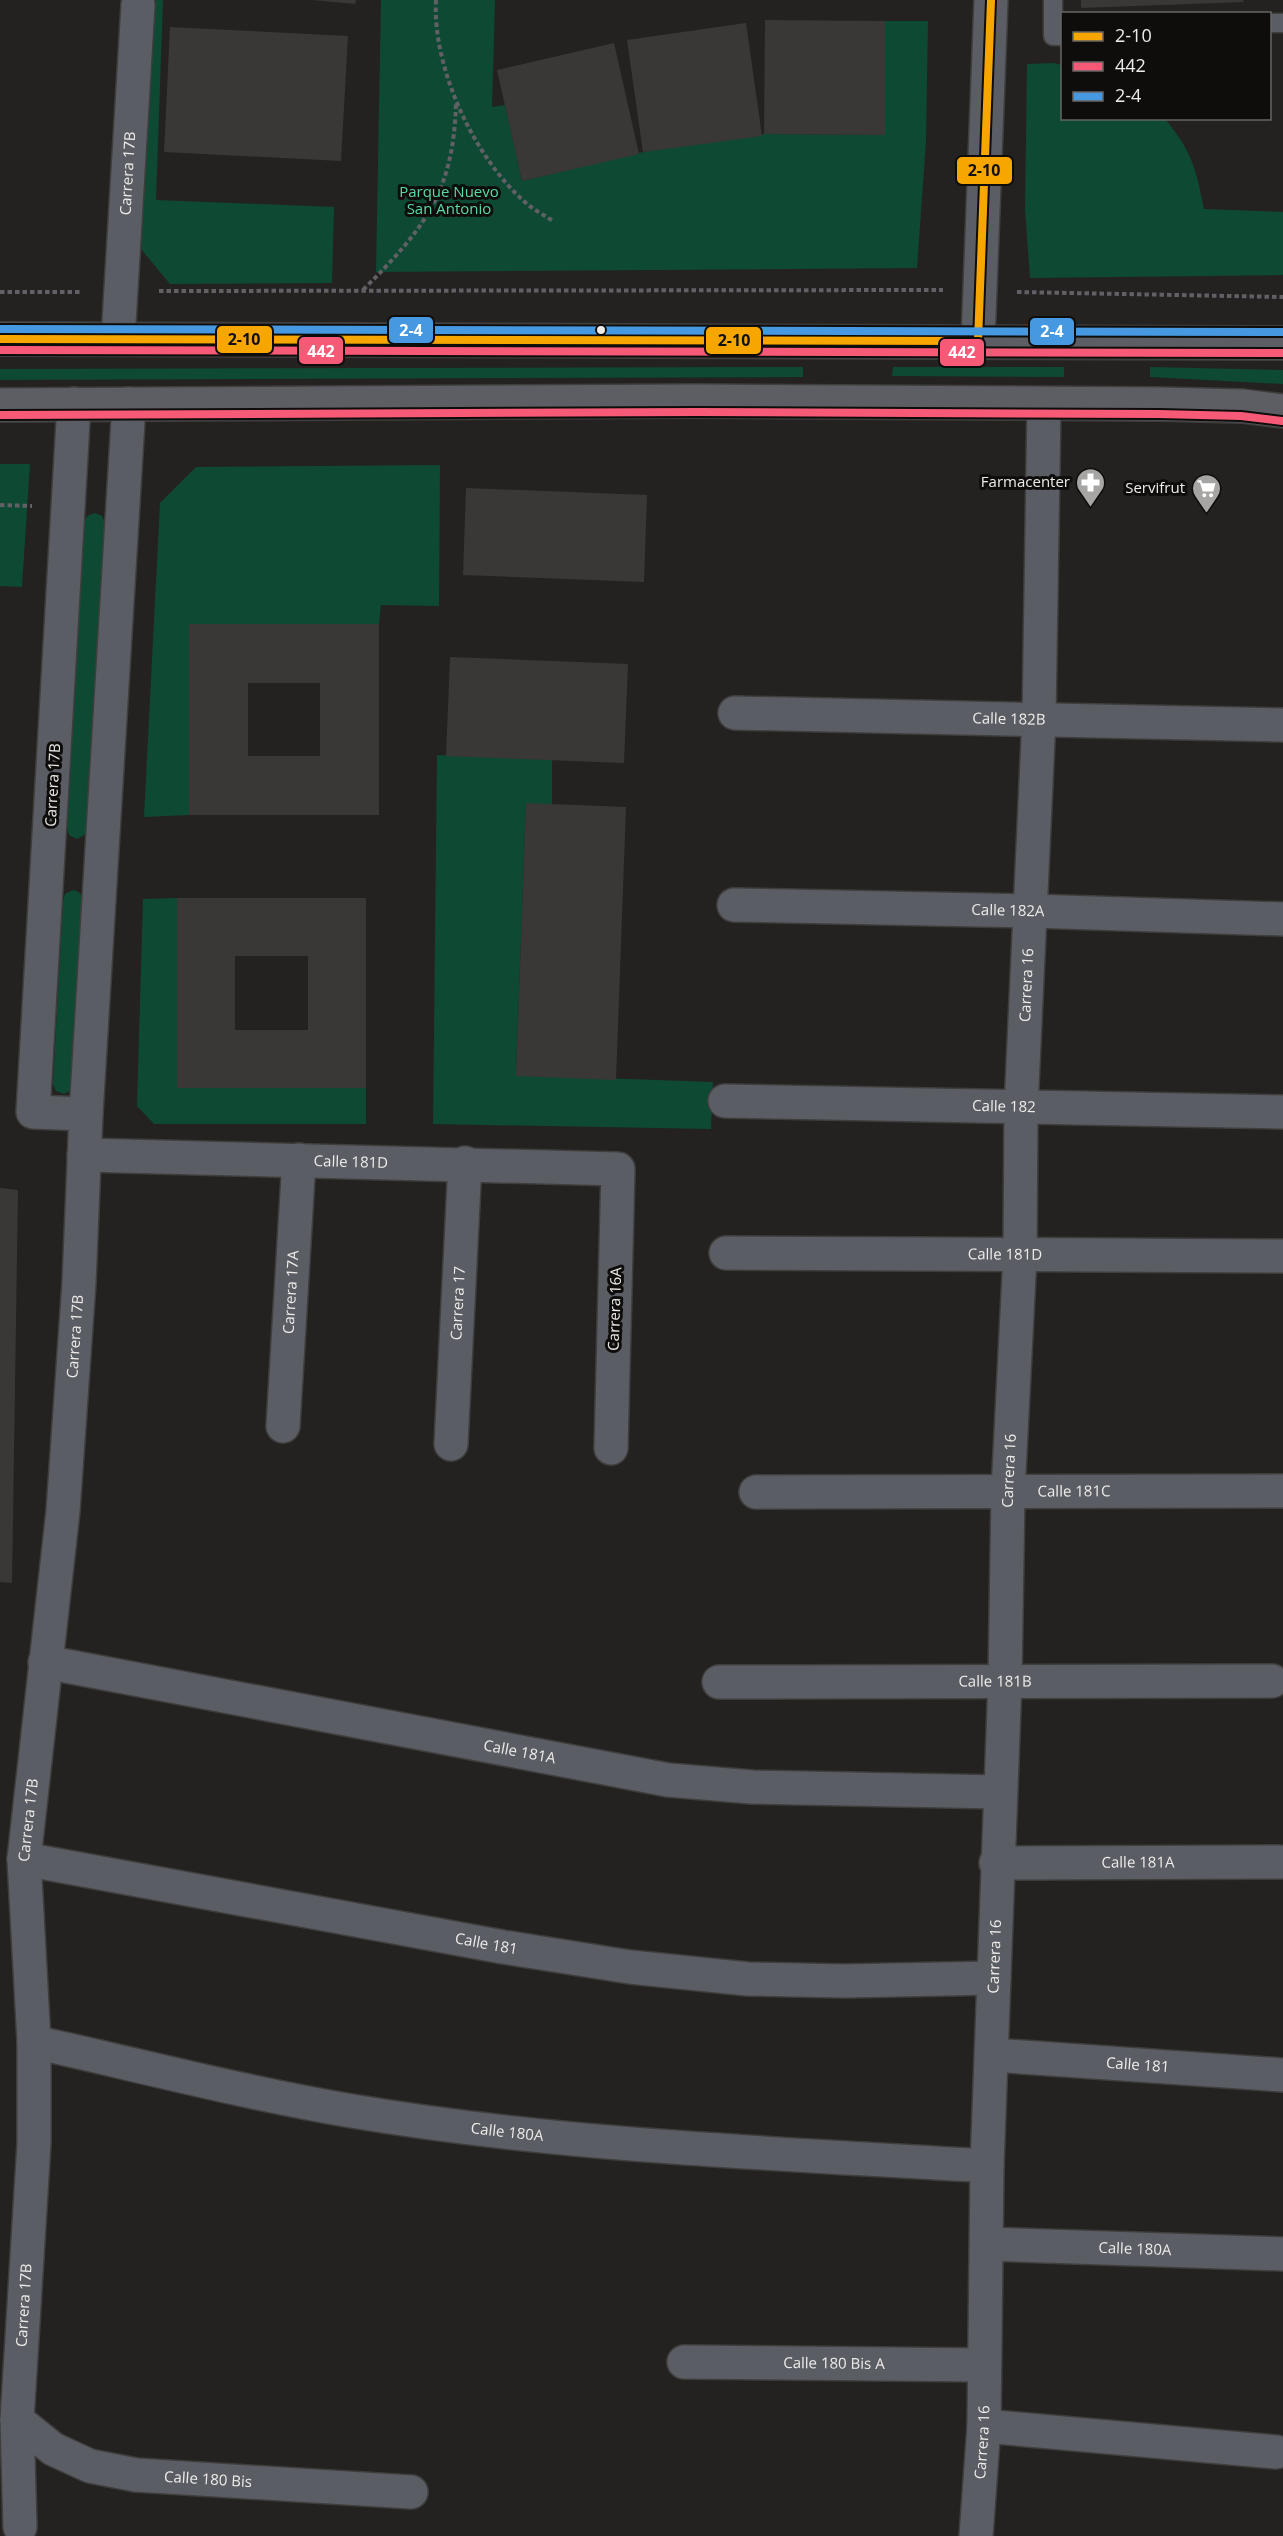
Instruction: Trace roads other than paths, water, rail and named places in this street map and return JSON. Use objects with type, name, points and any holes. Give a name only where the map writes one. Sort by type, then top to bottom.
[{"type":"main road","points":[[0,339],[1283,343]]},
{"type":"main road","points":[[0,405],[594,401],[1242,406],[1283,411]]},
{"type":"street","points":[[978,341],[991,0]]},
{"type":"street","name":"Carrera 17B","points":[[118,339],[138,5]]},
{"type":"street","name":"Carrera 17B","points":[[74,404],[33,1112],[86,1114]]},
{"type":"street","name":"Carrera 17B","points":[[20,2527],[17,2420],[34,2143],[34,2042],[24,1859],[63,1511],[79,1283],[86,1114],[129,404]]},
{"type":"street","name":"Carrera 16","points":[[976,2536],[984,2426],[987,2166],[996,1863],[1005,1680],[1008,1492],[1020,1255],[1021,1108],[1040,718],[1044,404]]},
{"type":"street","name":"Calle 182B","points":[[735,713],[1283,725]]},
{"type":"street","points":[[49,863],[101,865]]},
{"type":"street","name":"Calle 182A","points":[[734,905],[1283,919]]},
{"type":"street","name":"Calle 182","points":[[725,1101],[1283,1112]]},
{"type":"street","name":"Calle 181D","points":[[84,1155],[465,1163],[618,1169]]},
{"type":"street","name":"Carrera 17A","points":[[283,1426],[299,1160]]},
{"type":"street","name":"Carrera 17","points":[[451,1444],[465,1163]]},
{"type":"street","name":"Carrera 16A","points":[[611,1448],[618,1169]]},
{"type":"street","name":"Calle 181D","points":[[726,1252],[1283,1256]]},
{"type":"street","name":"Calle 181C","points":[[756,1492],[1283,1491]]},
{"type":"street","name":"Calle 181A","points":[[45,1662],[668,1780],[752,1787],[1000,1792]]},
{"type":"street","name":"Calle 181B","points":[[719,1682],[1272,1681]]},
{"type":"street","points":[[0,1892],[24,1859]]},
{"type":"street","name":"Calle 181","points":[[24,1859],[503,1947],[630,1967],[748,1979],[844,1982],[994,1978]]},
{"type":"street","name":"Calle 181A","points":[[996,1863],[1280,1862]]},
{"type":"street","name":"Calle 180A","points":[[34,2042],[345,2110],[465,2127],[579,2140],[987,2166]]},
{"type":"street","name":"Calle 181","points":[[992,2055],[1283,2074]]},
{"type":"street","name":"Calle 180A","points":[[987,2244],[1283,2254]]},
{"type":"street","name":"Calle 180 Bis A","points":[[684,2362],[983,2365]]},
{"type":"street","name":"Calle 180 Bis","points":[[17,2420],[53,2449],[90,2466],[136,2475],[411,2492]]},
{"type":"street","points":[[984,2426],[1276,2452]]},
{"type":"lane","points":[[1053,0],[1053,36],[1061,36]]},
{"type":"place","name":"Farmacenter","points":[[1091,508]]},
{"type":"place","name":"Servifrut","points":[[1206,514]]},
{"type":"park label","name":"Parque Nuevo San Antonio","points":[[449,200]]}]
